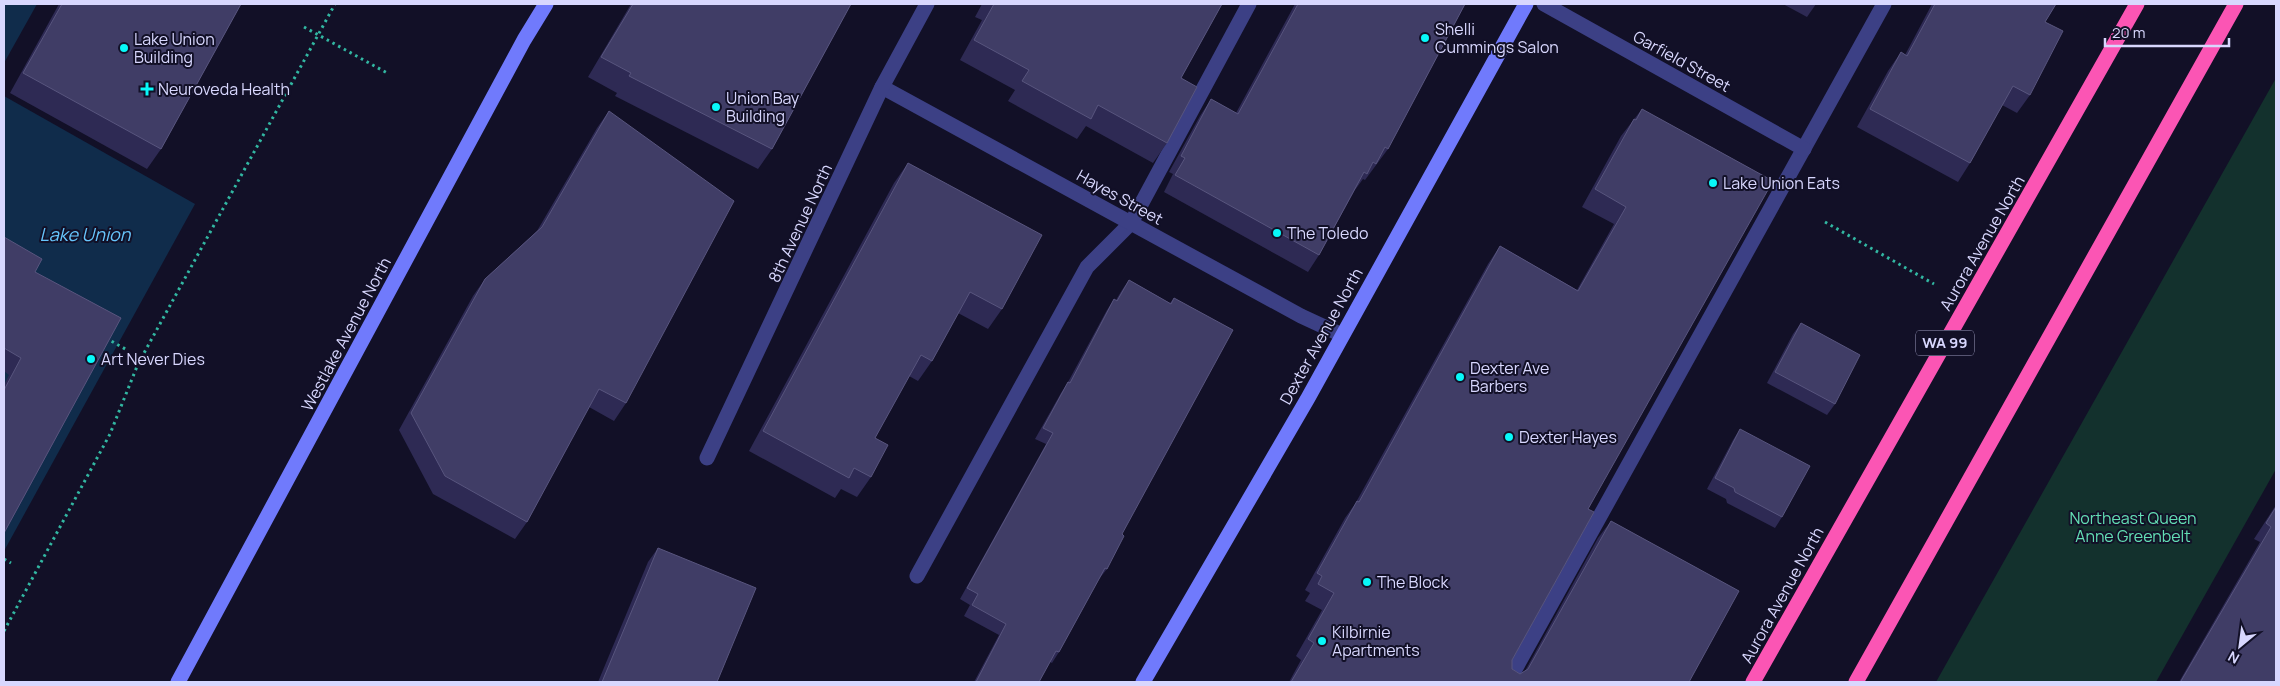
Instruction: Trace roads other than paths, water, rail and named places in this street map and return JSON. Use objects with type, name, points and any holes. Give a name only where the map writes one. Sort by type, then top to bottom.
[{"type":"highway","name":"Aurora Avenue North","points":[[1753,682],[2137,4]]},
{"type":"highway","points":[[1856,682],[2236,4]]},
{"type":"main road","name":"Westlake Avenue North","points":[[178,682],[524,40],[546,4]]},
{"type":"main road","name":"Dexter Avenue North","points":[[1143,682],[1308,398],[1526,4]]},
{"type":"street","name":"8th Avenue North","points":[[708,458],[882,87],[926,4]]},
{"type":"street","points":[[917,576],[1087,267],[1131,223],[1249,4]]},
{"type":"street","name":"Garfield Street","points":[[1544,4],[1804,148]]},
{"type":"street","points":[[1508,682],[1884,4]]},
{"type":"street","name":"Hayes Street","points":[[882,87],[1301,316],[1342,335]]},
{"type":"water","points":[[4,4],[37,4],[4,63]]},
{"type":"water","name":"Lake Union","points":[[4,96],[195,204],[4,551]]},
{"type":"place","name":"Shelli Cummings Salon","points":[[1425,38]]},
{"type":"place","name":"Lake Union Building","points":[[124,48]]},
{"type":"place","name":"Neuroveda Health","points":[[147,89]]},
{"type":"place","name":"Union Bay Building","points":[[716,107]]},
{"type":"place","name":"Lake Union Eats","points":[[1713,183]]},
{"type":"place","name":"The Toledo","points":[[1277,233]]},
{"type":"place","name":"Art Never Dies","points":[[91,359]]},
{"type":"place","name":"Dexter Ave Barbers","points":[[1460,377]]},
{"type":"place","name":"Dexter Hayes","points":[[1509,437]]},
{"type":"place","name":"The Block","points":[[1367,582]]},
{"type":"place","name":"Kilbirnie Apartments","points":[[1322,641]]},
{"type":"park label","name":"Northeast Queen Anne Greenbelt","points":[[2133,527]]}]
